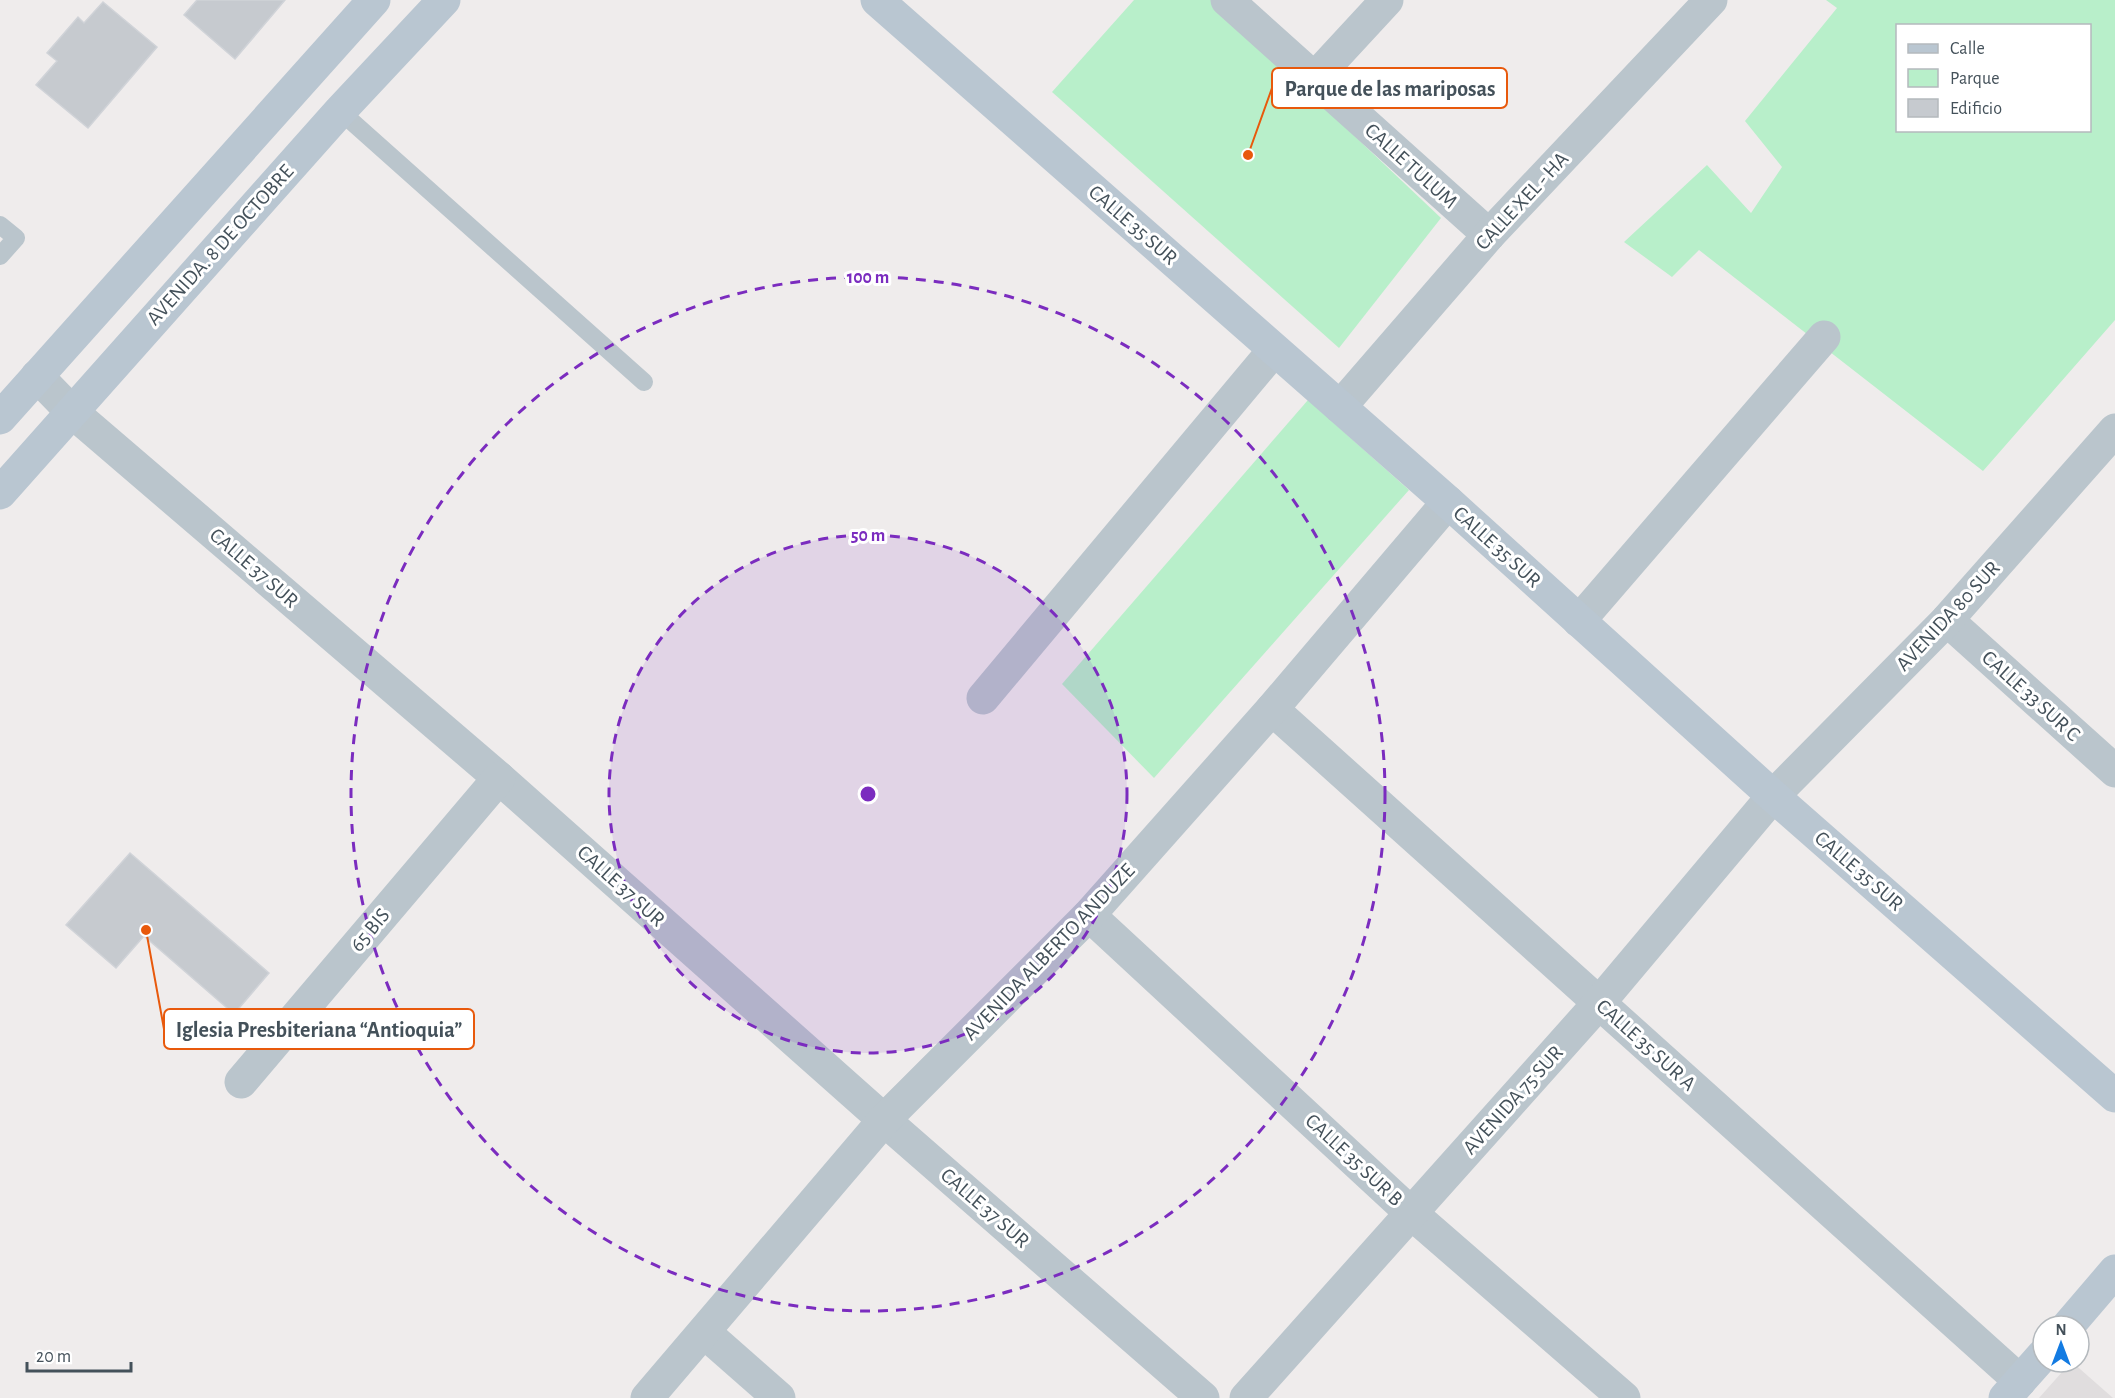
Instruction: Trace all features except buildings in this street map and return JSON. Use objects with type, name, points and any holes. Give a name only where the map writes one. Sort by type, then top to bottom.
[{"type":"main road","points":[[0,418],[374,0]]},
{"type":"main road","name":"AVENIDA. 8 DE OCTOBRE","points":[[0,493],[340,111],[444,0]]},
{"type":"main road","name":"CALLE 35 SUR","points":[[877,0],[1448,502],[1773,796],[2115,1096]]},
{"type":"main road","points":[[2078,1314],[2115,1271]]},
{"type":"main road","points":[[2013,1390],[2031,1369]]},
{"type":"street","name":"CALLE TULUM","points":[[1227,0],[1489,235]]},
{"type":"street","points":[[1314,79],[1387,0]]},
{"type":"street","name":"CALLE XEL - HA","points":[[1340,407],[1489,235],[1712,0]]},
{"type":"street","points":[[1580,621],[1824,337]]},
{"type":"street","points":[[983,698],[1275,350]]},
{"type":"street","name":"CALLE 37 SUR","points":[[37,376],[71,411],[499,778],[884,1120],[1203,1398]]},
{"type":"street","name":"AVENIDA 80 SUR","points":[[1773,796],[1947,620],[2111,444]]},
{"type":"street","name":"AVENIDA ALBERTO ANDUZE","points":[[647,1398],[884,1120],[1089,915],[1272,709],[1448,502]]},
{"type":"street","name":"CALLE 33 SUR C","points":[[1947,620],[2115,771]]},
{"type":"street","name":"CALLE 35 SUR A","points":[[1272,709],[1599,1004],[2013,1390]]},
{"type":"street","name":"65 BIS","points":[[241,1082],[499,778]]},
{"type":"street","name":"AVENIDA 75 SUR","points":[[1246,1398],[1599,1004],[1773,796]]},
{"type":"street","name":"CALLE 35 SUR B","points":[[1089,915],[1411,1213],[1624,1398]]},
{"type":"street","points":[[704,1332],[780,1398]]},
{"type":"lane","points":[[340,111],[644,382]]},
{"type":"lane","points":[[0,225],[16,238],[0,256]]},
{"type":"shaded area","points":[[2060,1374],[2086,1374],[2113,1398],[2039,1398]]},
{"type":"green space","points":[[1134,0],[1211,0],[1441,218],[1339,348],[1052,92]]},
{"type":"green space","points":[[1826,0],[2115,0],[2115,320],[1983,471],[1699,250],[1672,277],[1624,242],[1707,165],[1751,213],[1782,167],[1745,121],[1837,8]]},
{"type":"green space","points":[[1308,400],[1409,490],[1154,778],[1062,684]]},
{"type":"place","name":"Parque de las mariposas","points":[[1248,155]]},
{"type":"place","name":"Iglesia Presbiteriana “Antioquia”","points":[[146,930]]}]
